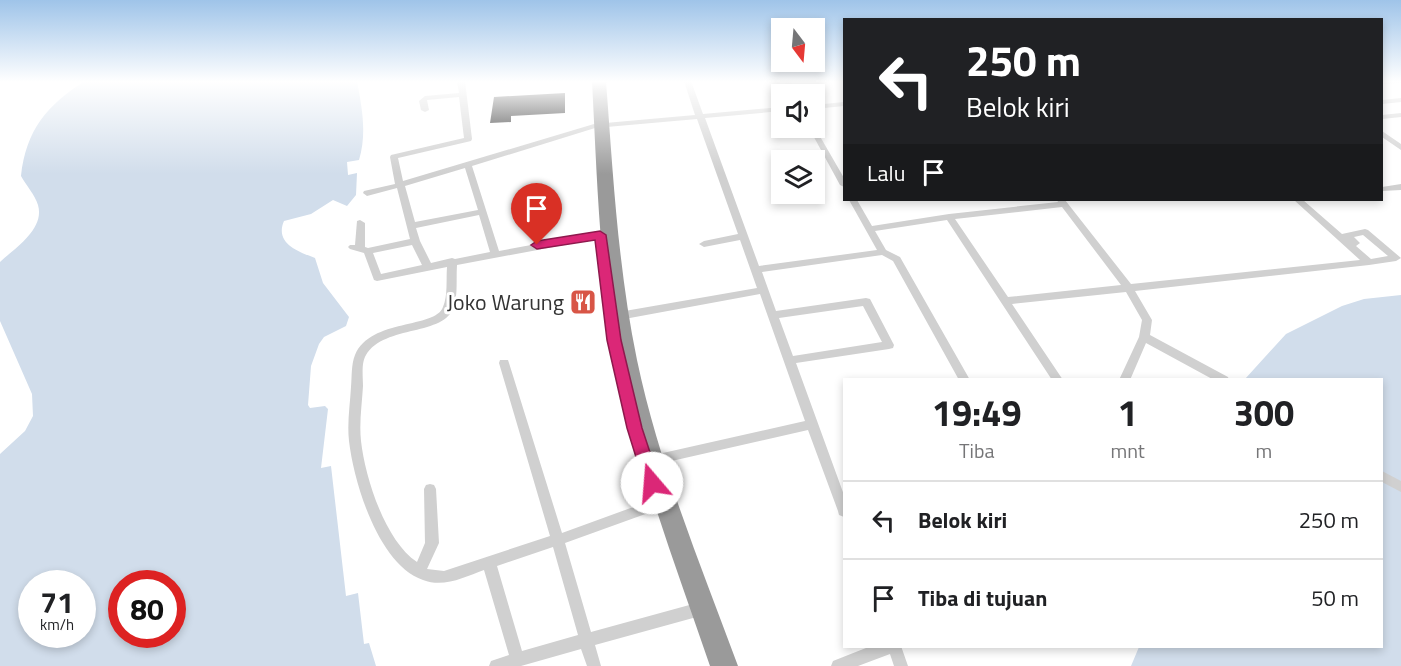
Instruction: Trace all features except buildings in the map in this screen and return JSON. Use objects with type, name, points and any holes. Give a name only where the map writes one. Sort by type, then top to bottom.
[{"type":"highway","points":[[594,112],[604,235],[621,372],[658,504],[710,666]]},
{"type":"highway","points":[[596,127],[597,112]]},
{"type":"highway","points":[[604,235],[635,394],[654,460],[724,666]]},
{"type":"street","points":[[428,267],[415,241],[394,158],[468,139],[464,112]]},
{"type":"street","points":[[699,112],[772,315],[791,360],[843,508]]},
{"type":"street","points":[[367,193],[596,127],[770,112]]},
{"type":"street","points":[[1383,117],[1401,115]]},
{"type":"street","points":[[1383,134],[1401,148]]},
{"type":"street","points":[[818,138],[843,183]]},
{"type":"street","points":[[468,165],[495,252]]},
{"type":"street","points":[[1383,189],[1401,187]]},
{"type":"street","points":[[854,201],[883,252],[897,259],[964,378]]},
{"type":"street","points":[[1299,201],[1372,262]]},
{"type":"street","points":[[869,229],[1063,202],[1129,289],[1147,320],[1144,337],[1125,378]]},
{"type":"street","points":[[411,226],[482,212]]},
{"type":"street","points":[[949,217],[1057,378]]},
{"type":"street","points":[[360,223],[360,249],[375,278],[495,252],[604,235]]},
{"type":"street","points":[[1007,302],[1372,262],[1396,258],[1368,234],[1346,235],[1372,262]]},
{"type":"street","points":[[704,244],[743,236]]},
{"type":"street","points":[[360,249],[415,241]]},
{"type":"street","points":[[756,270],[883,252]]},
{"type":"street","points":[[452,261],[449,306],[444,315],[384,333],[362,352],[358,369],[355,439],[362,471],[384,533],[399,556],[419,572],[434,578],[444,577],[658,504]]},
{"type":"street","points":[[619,316],[763,290]]},
{"type":"street","points":[[772,315],[866,302],[889,345],[791,360]]},
{"type":"street","points":[[1144,337],[1222,378]]},
{"type":"street","points":[[504,363],[594,666]]},
{"type":"street","points":[[654,460],[813,424]]},
{"type":"street","points":[[1383,477],[1401,487]]},
{"type":"street","points":[[419,572],[432,543],[430,489]]},
{"type":"street","points":[[489,563],[517,659]]},
{"type":"street","points":[[496,666],[693,611]]},
{"type":"street","points":[[838,666],[888,648]]},
{"type":"street","points":[[894,648],[902,666]]},
{"type":"water","points":[[47,112],[362,112],[363,140],[359,160],[347,162],[348,175],[357,173],[356,195],[347,206],[333,200],[311,214],[284,221],[282,229],[285,241],[290,246],[315,258],[323,283],[349,317],[346,326],[324,337],[319,344],[311,366],[308,405],[310,408],[325,406],[328,409],[321,468],[331,466],[346,596],[358,593],[364,644],[369,643],[376,666],[0,666],[0,454],[25,431],[33,416],[32,394],[0,321],[0,262],[27,237],[37,222],[38,205],[21,176],[33,132]]},
{"type":"water","points":[[1401,295],[1401,666],[1131,666],[1139,648],[1383,648],[1383,378],[1246,378],[1286,334],[1342,306],[1364,299]]},
{"type":"place","name":"Joko Warung","points":[[583,302]]},
{"type":"route","points":[[537,245],[600,235],[614,340],[634,428],[652,483]]}]
